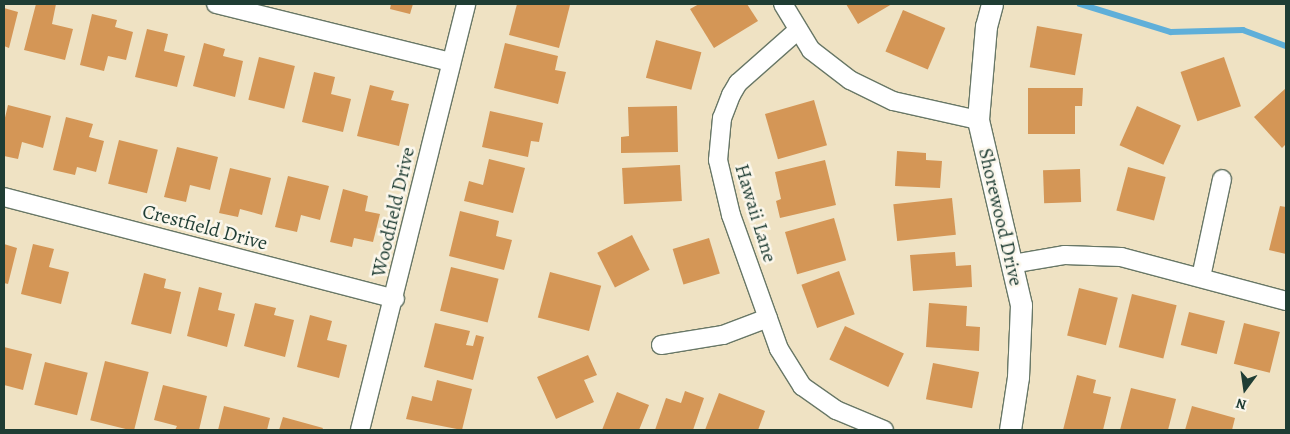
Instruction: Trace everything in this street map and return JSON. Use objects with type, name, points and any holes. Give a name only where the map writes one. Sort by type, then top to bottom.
[{"type":"street","points":[[216,4],[451,62]]},
{"type":"street","name":"Woodfield Drive","points":[[360,430],[466,4]]},
{"type":"street","points":[[783,4],[811,50],[850,80],[884,97],[978,120]]},
{"type":"street","name":"Shorewood Drive","points":[[992,4],[986,26],[978,120],[1021,305],[1018,377],[1010,430]]},
{"type":"street","name":"Hawaii Lane","points":[[798,30],[738,83],[722,118],[718,160],[731,215],[779,349],[802,386],[836,410],[884,430]]},
{"type":"street","points":[[1201,277],[1222,179]]},
{"type":"street","name":"Crestfield Drive","points":[[4,197],[394,299]]},
{"type":"street","points":[[1012,264],[1065,255],[1121,257],[1286,301]]},
{"type":"street","points":[[661,345],[722,335],[768,318]]},
{"type":"building","points":[[36,4],[56,4],[52,24],[73,29],[65,60],[24,50]]},
{"type":"building","points":[[391,4],[413,4],[410,14],[390,9]]},
{"type":"building","points":[[517,4],[570,5],[559,48],[509,35]]},
{"type":"building","points":[[699,4],[747,4],[758,21],[714,48],[690,9]]},
{"type":"building","points":[[846,4],[892,4],[858,24]]},
{"type":"building","points":[[4,8],[18,12],[9,48],[4,46]]},
{"type":"building","points":[[903,10],[945,28],[928,69],[885,51]]},
{"type":"building","points":[[92,14],[117,20],[115,27],[133,32],[126,60],[108,56],[104,71],[80,65]]},
{"type":"building","points":[[1037,26],[1082,34],[1075,75],[1030,67]]},
{"type":"building","points":[[147,29],[168,34],[164,51],[185,56],[177,87],[135,77]]},
{"type":"building","points":[[656,40],[701,52],[691,90],[646,78]]},
{"type":"building","points":[[204,43],[225,49],[223,56],[243,61],[235,97],[193,86]]},
{"type":"building","points":[[505,43],[558,56],[555,70],[566,72],[558,104],[494,88]]},
{"type":"building","points":[[259,57],[295,66],[284,109],[248,100]]},
{"type":"building","points":[[1224,57],[1241,106],[1197,121],[1181,72]]},
{"type":"building","points":[[314,72],[335,77],[331,94],[351,99],[343,132],[302,122]]},
{"type":"building","points":[[370,85],[394,91],[391,100],[409,104],[399,146],[357,136]]},
{"type":"building","points":[[1028,88],[1083,88],[1082,106],[1075,106],[1075,134],[1028,134]]},
{"type":"building","points":[[1286,88],[1286,144],[1282,148],[1254,117]]},
{"type":"building","points":[[814,100],[827,145],[778,159],[765,114]]},
{"type":"building","points":[[8,105],[51,116],[43,148],[22,142],[18,159],[4,156],[4,122]]},
{"type":"building","points":[[677,106],[678,152],[621,153],[621,137],[629,136],[628,107]]},
{"type":"building","points":[[1137,106],[1181,126],[1163,165],[1120,145]]},
{"type":"building","points":[[490,111],[543,123],[539,142],[531,141],[528,157],[482,147]]},
{"type":"building","points":[[66,117],[93,124],[89,137],[104,141],[96,172],[77,167],[75,175],[53,170]]},
{"type":"building","points":[[119,140],[158,150],[147,193],[108,184]]},
{"type":"building","points":[[177,147],[218,157],[210,190],[190,185],[186,202],[164,197]]},
{"type":"building","points":[[897,151],[926,153],[926,160],[942,161],[940,188],[895,186]]},
{"type":"building","points":[[489,159],[525,168],[513,213],[464,201],[469,181],[483,185]]},
{"type":"building","points":[[825,160],[836,205],[780,218],[776,201],[781,199],[775,172]]},
{"type":"building","points":[[680,165],[682,201],[624,204],[622,168]]},
{"type":"building","points":[[1128,167],[1166,177],[1154,221],[1116,210]]},
{"type":"building","points":[[230,168],[271,178],[262,215],[240,209],[238,217],[219,213]]},
{"type":"building","points":[[1080,169],[1081,202],[1044,203],[1043,170]]},
{"type":"building","points":[[288,176],[329,186],[320,220],[301,215],[297,232],[275,227]]},
{"type":"building","points":[[343,189],[368,196],[365,211],[380,214],[373,242],[354,238],[352,247],[330,242]]},
{"type":"building","points":[[952,198],[956,235],[897,241],[893,204]]},
{"type":"building","points":[[1280,206],[1286,207],[1286,254],[1269,250]]},
{"type":"building","points":[[460,211],[499,221],[496,236],[512,240],[504,270],[449,256]]},
{"type":"building","points":[[834,218],[846,260],[797,274],[785,232]]},
{"type":"building","points":[[632,235],[650,270],[615,287],[597,253]]},
{"type":"building","points":[[709,238],[720,273],[683,284],[673,249]]},
{"type":"building","points":[[4,244],[17,248],[8,284],[4,283]]},
{"type":"building","points":[[33,244],[54,249],[49,267],[69,272],[61,304],[21,294]]},
{"type":"building","points":[[955,252],[956,266],[971,265],[972,287],[913,291],[910,255]]},
{"type":"building","points":[[451,267],[499,279],[488,323],[440,311]]},
{"type":"building","points":[[839,271],[855,314],[817,328],[801,285]]},
{"type":"building","points":[[550,272],[601,286],[589,331],[538,317]]},
{"type":"building","points":[[144,273],[166,279],[164,288],[181,292],[171,334],[131,324]]},
{"type":"building","points":[[199,287],[222,293],[218,310],[235,314],[227,347],[187,336]]},
{"type":"building","points":[[1079,288],[1118,298],[1106,345],[1067,336]]},
{"type":"building","points":[[1132,294],[1177,305],[1163,358],[1119,347]]},
{"type":"building","points":[[255,303],[276,308],[274,315],[294,320],[285,357],[244,346]]},
{"type":"building","points":[[929,303],[967,306],[966,326],[980,327],[979,351],[926,347]]},
{"type":"building","points":[[1189,312],[1225,321],[1217,354],[1181,345]]},
{"type":"building","points":[[310,315],[332,321],[327,340],[347,345],[339,378],[297,367]]},
{"type":"building","points":[[435,323],[470,331],[466,345],[473,346],[476,335],[484,337],[473,380],[424,367]]},
{"type":"building","points":[[1244,323],[1280,332],[1270,373],[1234,364]]},
{"type":"building","points":[[845,326],[904,353],[888,387],[829,360]]},
{"type":"building","points":[[4,347],[32,354],[23,390],[4,385]]},
{"type":"building","points":[[588,355],[597,375],[584,380],[594,402],[556,419],[537,377]]},
{"type":"building","points":[[105,361],[149,372],[134,430],[90,420]]},
{"type":"building","points":[[45,362],[88,373],[77,415],[34,405]]},
{"type":"building","points":[[933,363],[979,372],[972,408],[926,399]]},
{"type":"building","points":[[1077,375],[1096,380],[1093,393],[1111,397],[1103,430],[1063,430]]},
{"type":"building","points":[[437,380],[472,389],[462,430],[406,419],[412,396],[432,401]]},
{"type":"building","points":[[163,385],[207,396],[199,430],[175,430],[177,426],[154,420]]},
{"type":"building","points":[[1131,388],[1176,399],[1168,430],[1120,430]]},
{"type":"building","points":[[685,391],[704,398],[693,430],[655,430],[666,398],[681,403]]},
{"type":"building","points":[[617,392],[649,405],[639,430],[602,430]]},
{"type":"building","points":[[719,393],[765,411],[758,430],[705,430]]},
{"type":"building","points":[[224,406],[270,418],[267,430],[218,430]]},
{"type":"building","points":[[1192,406],[1235,418],[1232,430],[1185,430]]},
{"type":"building","points":[[283,417],[323,428],[322,430],[279,430]]},
{"type":"waterway","points":[[1080,4],[1171,32],[1243,30],[1286,46]]}]
